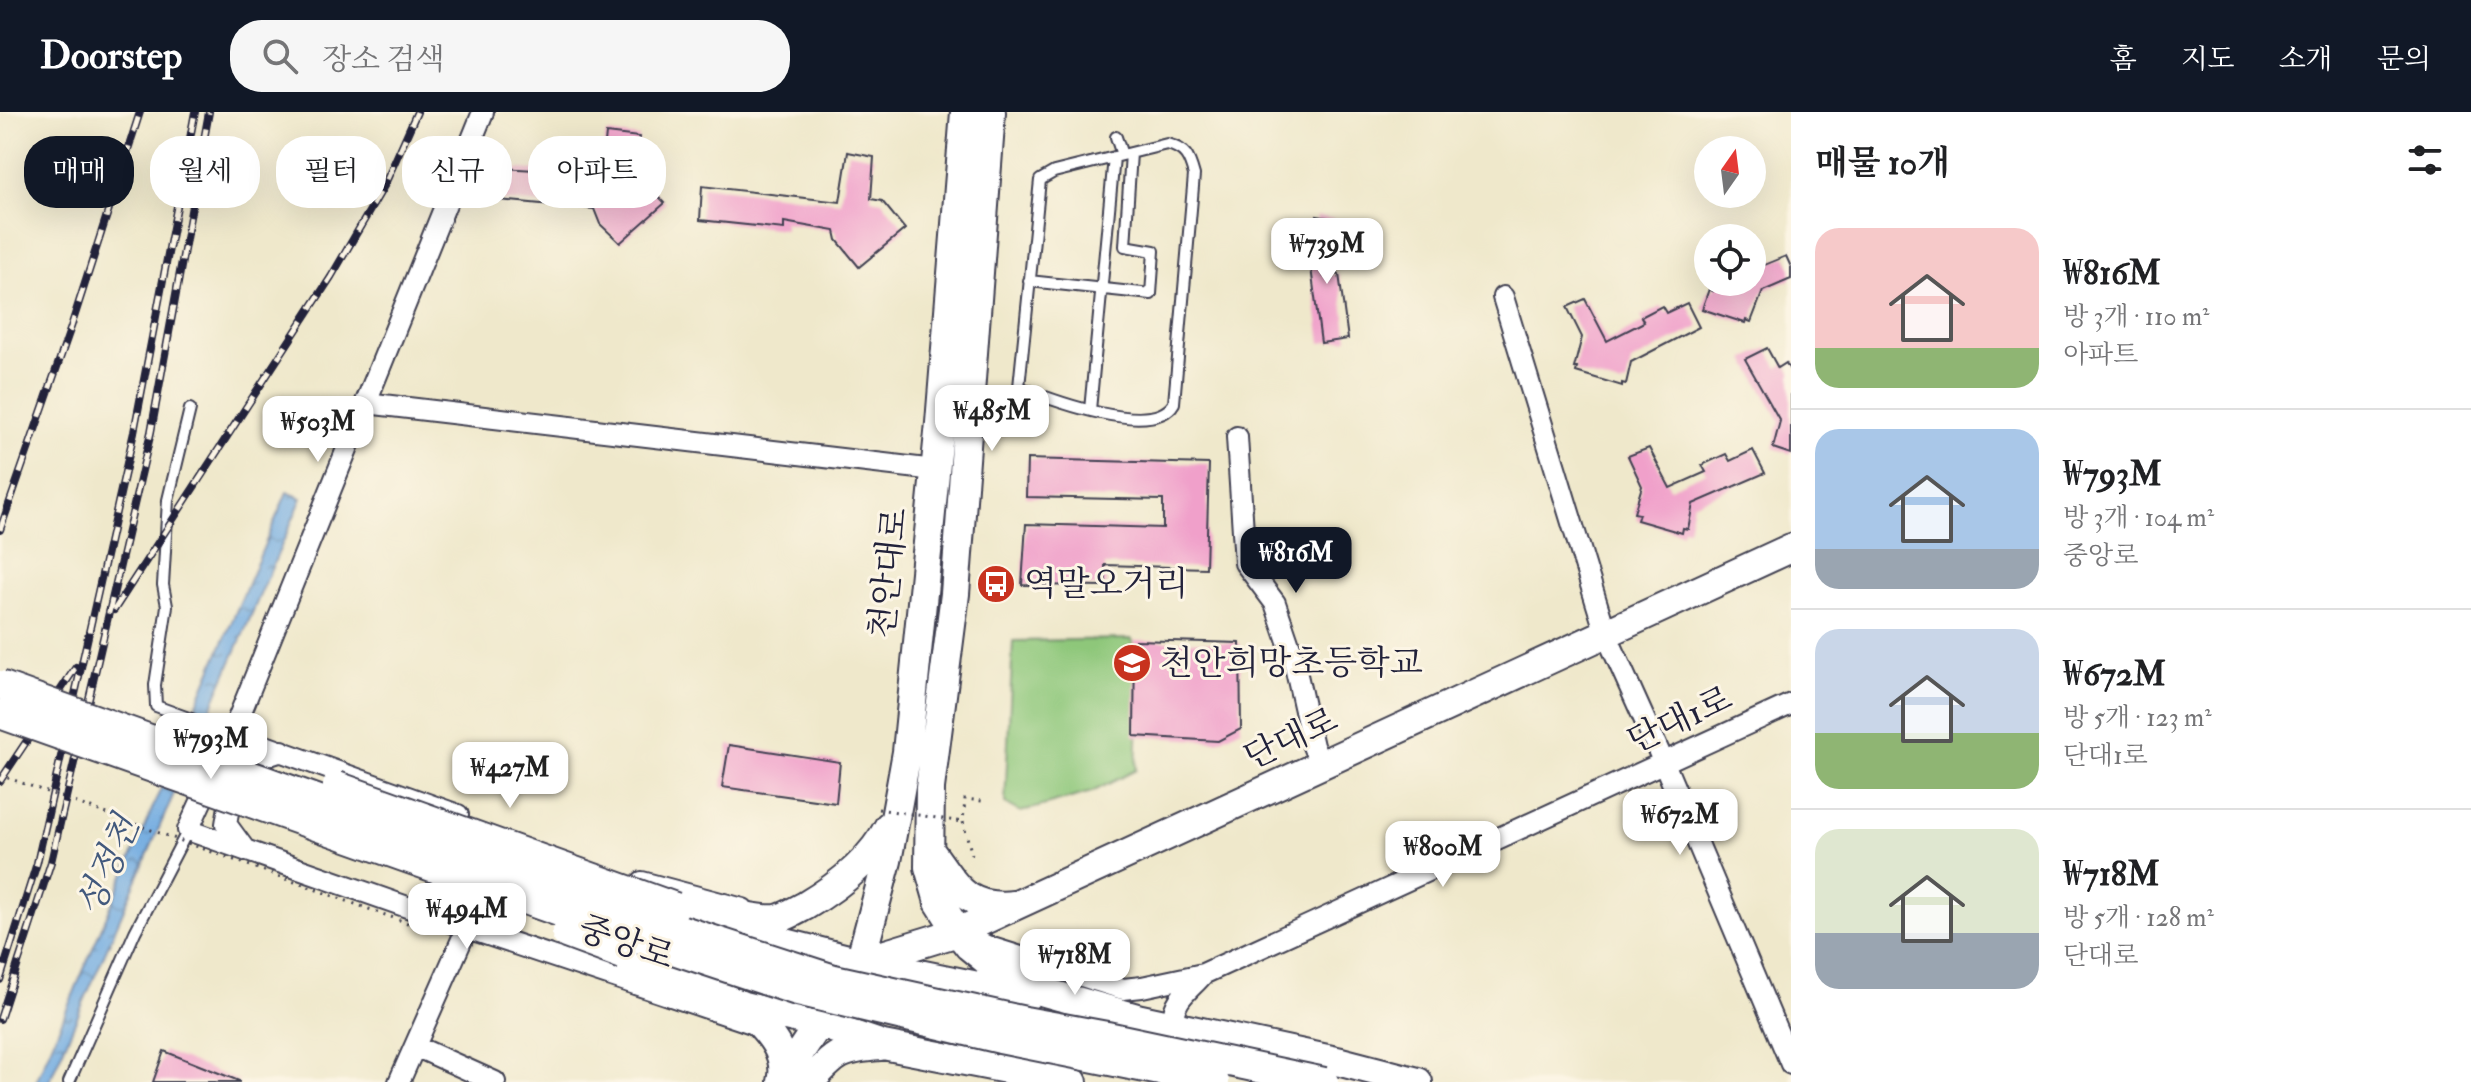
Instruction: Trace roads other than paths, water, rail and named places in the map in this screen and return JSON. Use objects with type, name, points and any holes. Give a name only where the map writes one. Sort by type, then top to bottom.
[{"type":"main road","name":"천안대로","points":[[820,1024],[860,962],[887,861],[887,811],[907,752],[935,470],[965,112]]},
{"type":"main road","name":"천안대로","points":[[930,788],[955,594],[991,112]]},
{"type":"main road","name":"단대로","points":[[860,962],[958,932],[1791,548]]},
{"type":"main road","points":[[0,669],[51,684],[766,938],[860,962],[1341,1062],[1418,1082]]},
{"type":"main road","points":[[0,685],[655,921],[834,979],[1324,1082]]},
{"type":"main road","points":[[0,714],[574,917],[797,991],[1000,1039],[1215,1082]]},
{"type":"main road","points":[[0,731],[623,955],[752,1016],[820,1024],[883,1045],[1073,1082]]},
{"type":"main road","points":[[930,788],[929,867],[939,902],[969,946],[1002,973],[1041,991],[1144,1020]]},
{"type":"main road","points":[[860,962],[890,903],[930,788]]},
{"type":"main road","points":[[675,907],[777,919],[828,893],[855,870],[882,840],[887,811]]},
{"type":"main road","points":[[930,850],[970,900],[994,907],[1018,904]]},
{"type":"main road","points":[[752,1016],[773,1038],[785,1070],[784,1082]]},
{"type":"main road","points":[[784,1082],[820,1024]]},
{"type":"main road","points":[[809,1082],[818,1057],[820,1024]]},
{"type":"main road","points":[[809,1082],[832,1057],[853,1048],[883,1045]]},
{"type":"street","points":[[188,830],[232,734],[483,112]]},
{"type":"street","points":[[1503,297],[1606,634],[1791,1064]]},
{"type":"street","points":[[366,403],[935,470]]},
{"type":"street","points":[[1237,437],[1245,563],[1275,603],[1292,653],[1313,746],[1321,765]]},
{"type":"street","name":"단대1로","points":[[1203,974],[1791,704]]},
{"type":"street","points":[[232,734],[654,886],[777,919]]},
{"type":"street","points":[[232,734],[233,783],[226,824],[245,850]]},
{"type":"street","points":[[233,783],[245,763],[282,751]]},
{"type":"street","name":"중앙로","points":[[188,830],[467,928],[752,1016]]},
{"type":"street","points":[[399,1082],[467,928]]},
{"type":"street","points":[[958,932],[989,947],[1123,989],[1203,974]]},
{"type":"street","points":[[1186,1029],[1174,1019],[1173,1010],[1203,974]]},
{"type":"street","points":[[415,1046],[495,1082]]},
{"type":"lane","points":[[1029,281],[1151,294],[1154,251],[1125,246],[1122,155],[1116,137]]},
{"type":"lane","points":[[1167,144],[1178,147],[1188,155],[1194,175],[1174,403],[1170,410],[1157,416],[1112,416],[1019,387],[1029,281],[1040,180],[1054,172],[1167,144]]},
{"type":"lane","points":[[1090,410],[1102,288],[1122,155]]},
{"type":"lane","points":[[190,409],[168,500],[163,585],[167,606],[155,685],[156,706],[232,734]]},
{"type":"lane","points":[[69,1082],[135,932],[188,830]]},
{"type":"water","points":[[287,492],[302,498],[49,1082],[36,1082]]},
{"type":"railway","points":[[0,530],[71,327],[140,112]]},
{"type":"railway","points":[[0,980],[37,863],[134,432],[195,112]]},
{"type":"railway","points":[[0,1019],[51,862],[151,432],[209,112]]},
{"type":"railway","points":[[114,610],[331,277],[384,186],[417,112]]},
{"type":"railway","points":[[0,781],[76,667]]},
{"type":"place","name":"역말오거리","points":[[996,584]]},
{"type":"place","name":"천안희망초등학교","points":[[1132,663]]},
{"type":"water label","name":"성정천","points":[[108,866]]}]
